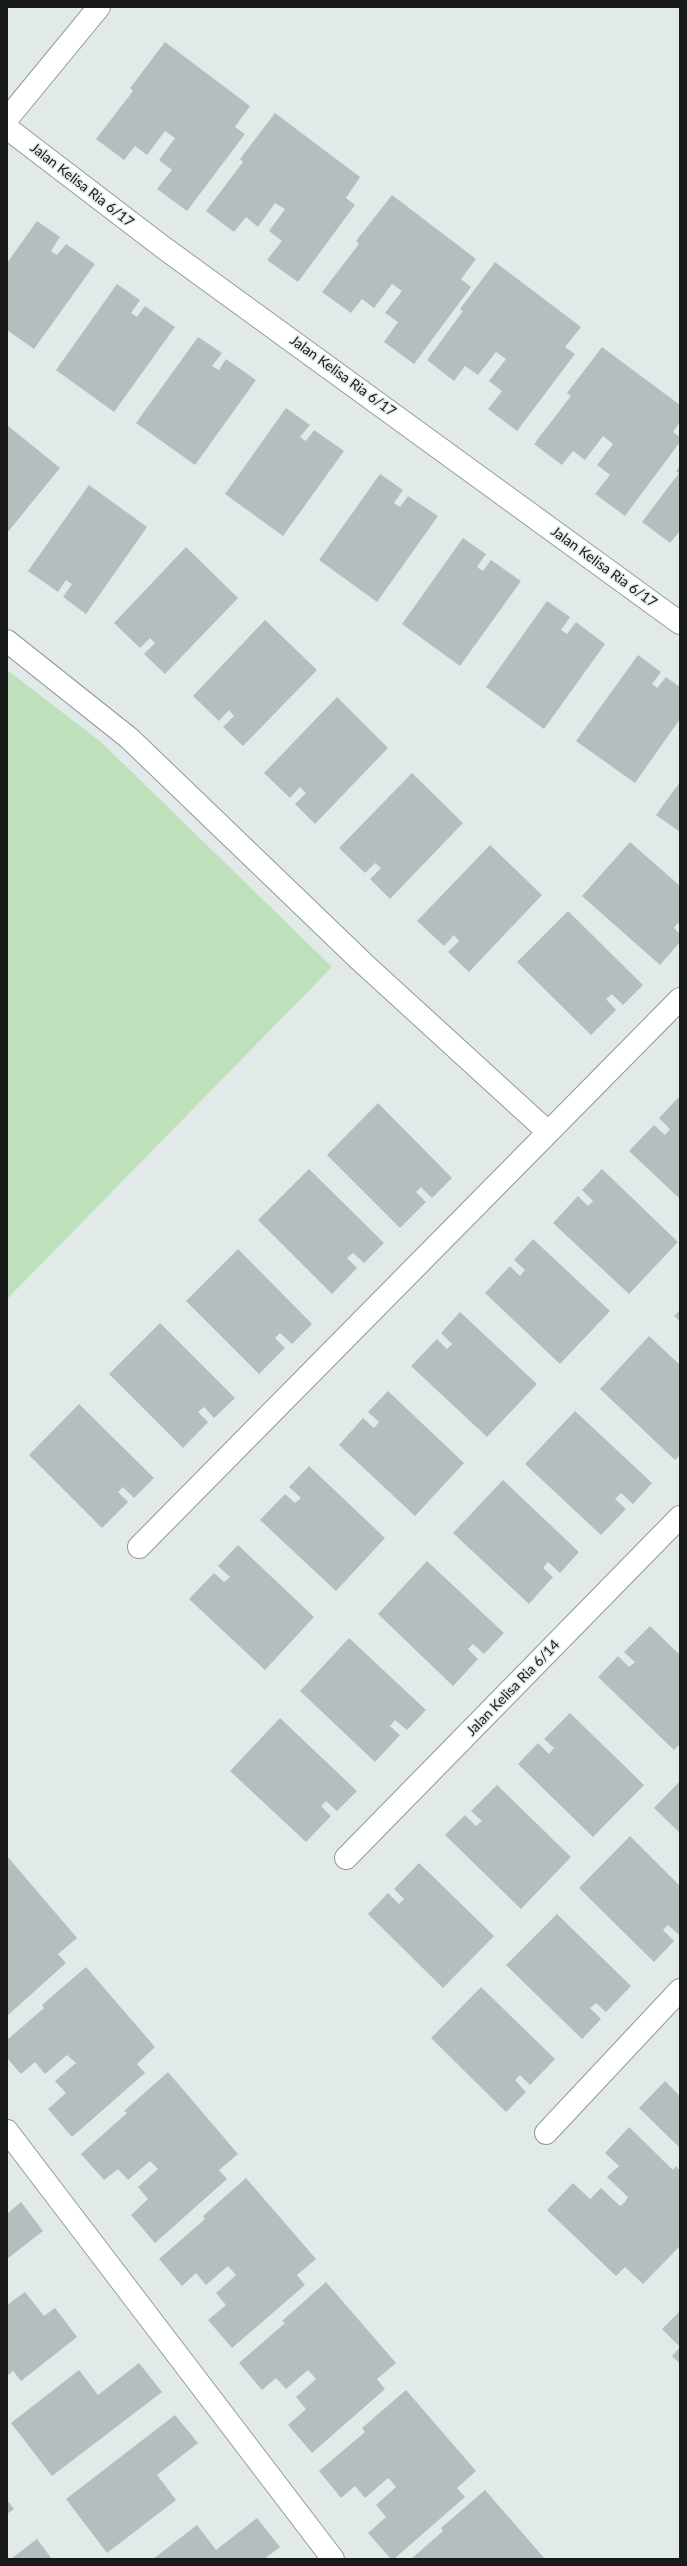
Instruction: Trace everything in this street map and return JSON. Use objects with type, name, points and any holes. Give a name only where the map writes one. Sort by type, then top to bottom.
[{"type":"street","points":[[7,119],[100,7]]},
{"type":"street","name":"Jalan Kelisa Ria 6/17","points":[[7,128],[164,248],[680,623]]},
{"type":"street","points":[[7,641],[129,738],[363,963],[548,1132]]},
{"type":"street","points":[[139,1547],[680,999]]},
{"type":"street","name":"Jalan Kelisa Ria 6/14","points":[[346,1858],[680,1517]]},
{"type":"street","points":[[546,2133],[680,1990]]},
{"type":"street","points":[[7,2131],[333,2559]]},
{"type":"green space","points":[[7,670],[101,742],[332,967],[7,1299]]},
{"type":"building","points":[[165,42],[250,106],[235,127],[245,134],[187,211],[157,189],[172,170],[159,160],[175,138],[165,131],[147,155],[135,146],[124,160],[96,139],[133,91],[130,88]]},
{"type":"building","points":[[275,113],[360,177],[346,198],[355,205],[298,282],[267,260],[282,241],[269,231],[285,209],[275,203],[258,227],[246,217],[234,232],[206,211],[243,162],[240,159]]},
{"type":"building","points":[[392,195],[476,259],[461,279],[471,287],[414,364],[384,342],[398,322],[385,313],[402,291],[392,284],[374,308],[362,299],[351,313],[322,292],[359,244],[356,241]]},
{"type":"building","points":[[37,221],[60,237],[51,251],[57,255],[66,244],[95,264],[34,349],[7,330],[7,263]]},
{"type":"building","points":[[495,262],[581,327],[565,347],[575,354],[517,431],[488,409],[502,391],[489,381],[506,359],[496,352],[478,375],[465,366],[454,381],[427,360],[463,311],[460,309]]},
{"type":"building","points":[[117,284],[140,300],[131,313],[137,317],[145,306],[175,327],[114,412],[56,370]]},
{"type":"building","points":[[198,337],[222,353],[212,366],[219,370],[226,359],[256,380],[195,465],[136,423]]},
{"type":"building","points":[[602,347],[680,405],[680,422],[673,432],[680,437],[680,442],[625,516],[595,494],[610,475],[597,465],[613,444],[603,436],[585,460],[573,451],[562,465],[534,444],[571,396],[567,393]]},
{"type":"building","points":[[286,408],[310,425],[300,437],[306,441],[314,430],[344,451],[283,536],[225,494]]},
{"type":"building","points":[[7,425],[60,468],[7,533]]},
{"type":"building","points":[[680,466],[680,531],[670,543],[642,522],[679,473],[676,471]]},
{"type":"building","points":[[380,474],[403,490],[394,503],[400,507],[408,496],[438,516],[377,602],[319,560]]},
{"type":"building","points":[[89,485],[147,527],[86,614],[63,597],[72,584],[66,580],[58,592],[28,571]]},
{"type":"building","points":[[463,538],[486,554],[477,567],[483,571],[491,560],[521,581],[460,666],[402,624]]},
{"type":"building","points":[[186,547],[238,598],[165,674],[144,654],[155,643],[150,638],[140,648],[114,623]]},
{"type":"building","points":[[547,601],[570,617],[561,630],[567,634],[576,622],[605,644],[544,729],[486,687]]},
{"type":"building","points":[[265,620],[317,670],[243,746],[223,727],[234,716],[229,710],[219,721],[193,696]]},
{"type":"building","points":[[638,655],[661,672],[652,684],[657,688],[666,677],[680,687],[680,719],[635,783],[576,741]]},
{"type":"building","points":[[337,697],[388,748],[315,824],[295,804],[306,793],[300,787],[290,798],[264,773]]},
{"type":"building","points":[[412,773],[463,823],[390,899],[370,879],[381,868],[375,863],[365,873],[339,848]]},
{"type":"building","points":[[680,782],[680,832],[656,815]]},
{"type":"building","points":[[630,842],[680,886],[680,924],[678,923],[674,928],[680,934],[680,942],[660,965],[582,896]]},
{"type":"building","points":[[490,845],[542,895],[469,972],[448,952],[459,941],[454,935],[444,946],[417,921]]},
{"type":"building","points":[[568,911],[643,985],[623,1005],[612,994],[606,999],[616,1010],[591,1035],[517,962]]},
{"type":"building","points":[[678,1098],[680,1099],[680,1199],[629,1151],[654,1125],[665,1135],[670,1129],[659,1118]]},
{"type":"building","points":[[378,1103],[452,1178],[432,1198],[421,1187],[416,1192],[426,1202],[400,1228],[327,1155]]},
{"type":"building","points":[[309,1169],[384,1243],[364,1263],[353,1253],[347,1258],[357,1268],[332,1294],[258,1220]]},
{"type":"building","points":[[602,1169],[678,1242],[629,1294],[553,1223],[578,1196],[588,1206],[593,1201],[582,1190]]},
{"type":"building","points":[[533,1239],[610,1311],[560,1364],[485,1293],[510,1266],[520,1276],[525,1270],[514,1260]]},
{"type":"building","points":[[238,1249],[312,1324],[292,1344],[280,1333],[275,1338],[285,1348],[259,1374],[186,1301]]},
{"type":"building","points":[[680,1310],[680,1321],[674,1316]]},
{"type":"building","points":[[460,1312],[537,1384],[487,1437],[411,1366],[437,1339],[447,1349],[452,1344],[441,1333]]},
{"type":"building","points":[[160,1323],[235,1398],[214,1418],[204,1407],[198,1412],[208,1422],[183,1448],[109,1374]]},
{"type":"building","points":[[649,1336],[680,1365],[680,1455],[675,1460],[600,1389]]},
{"type":"building","points":[[388,1391],[464,1463],[415,1516],[339,1445],[363,1418],[374,1428],[379,1422],[368,1412]]},
{"type":"building","points":[[79,1404],[154,1478],[134,1498],[123,1487],[118,1492],[128,1502],[102,1528],[29,1455]]},
{"type":"building","points":[[575,1411],[652,1483],[633,1504],[621,1493],[615,1499],[626,1509],[601,1535],[525,1464]]},
{"type":"building","points":[[309,1466],[385,1538],[336,1591],[260,1520],[285,1494],[295,1503],[301,1498],[289,1487]]},
{"type":"building","points":[[503,1480],[579,1552],[560,1573],[548,1562],[543,1568],[553,1577],[529,1604],[453,1533]]},
{"type":"building","points":[[238,1545],[314,1617],[265,1670],[189,1599],[214,1573],[224,1582],[230,1577],[218,1566]]},
{"type":"building","points":[[427,1561],[504,1633],[484,1654],[473,1644],[468,1649],[478,1659],[453,1686],[378,1614]]},
{"type":"building","points":[[650,1626],[680,1655],[680,1744],[674,1750],[598,1677],[618,1656],[629,1667],[635,1662],[624,1652]]},
{"type":"building","points":[[349,1638],[426,1710],[407,1730],[395,1720],[390,1726],[400,1735],[375,1762],[300,1691]]},
{"type":"building","points":[[570,1713],[644,1785],[593,1837],[518,1764],[538,1743],[549,1754],[554,1748],[544,1739]]},
{"type":"building","points":[[280,1718],[357,1791],[337,1811],[326,1801],[321,1806],[331,1816],[306,1842],[230,1771]]},
{"type":"building","points":[[680,1781],[680,1833],[654,1808]]},
{"type":"building","points":[[497,1785],[571,1857],[521,1909],[445,1835],[465,1815],[476,1826],[482,1821],[471,1811]]},
{"type":"building","points":[[630,1836],[680,1886],[680,1933],[678,1934],[668,1925],[663,1930],[674,1941],[654,1962],[579,1888]]},
{"type":"building","points":[[7,1856],[77,1938],[58,1954],[66,1963],[7,2016]]},
{"type":"building","points":[[419,1863],[494,1936],[443,1988],[368,1914],[388,1893],[399,1904],[404,1899],[394,1889]]},
{"type":"building","points":[[557,1914],[631,1986],[606,2012],[596,2003],[590,2008],[601,2019],[582,2039],[506,1965]]},
{"type":"building","points":[[86,1967],[155,2047],[137,2064],[145,2073],[72,2137],[48,2109],[66,2093],[55,2081],[76,2063],[67,2055],[45,2074],[35,2062],[21,2074],[7,2058],[7,2040],[44,2008],[42,2005]]},
{"type":"building","points":[[481,1987],[555,2059],[530,2085],[520,2075],[515,2080],[526,2092],[506,2112],[431,2038]]},
{"type":"building","points":[[168,2072],[238,2154],[219,2170],[227,2179],[155,2243],[131,2215],[148,2199],[138,2187],[158,2169],[150,2161],[128,2180],[118,2169],[104,2180],[81,2154],[127,2113],[124,2111]]},
{"type":"building","points":[[665,2081],[680,2096],[680,2148],[639,2108]]},
{"type":"building","points":[[629,2127],[673,2170],[676,2166],[680,2171],[680,2246],[643,2284],[625,2267],[616,2276],[547,2210],[573,2183],[590,2199],[601,2188],[620,2206],[625,2202],[628,2197],[607,2177],[619,2166],[605,2153]]},
{"type":"building","points":[[246,2178],[316,2259],[297,2275],[305,2285],[232,2348],[208,2320],[226,2305],[216,2293],[236,2275],[228,2266],[206,2285],[196,2273],[182,2286],[159,2259],[205,2219],[203,2216]]},
{"type":"building","points":[[21,2202],[43,2231],[7,2259],[7,2214]]},
{"type":"building","points":[[326,2282],[396,2363],[377,2379],[385,2389],[312,2453],[288,2425],[306,2409],[296,2397],[316,2379],[308,2370],[286,2389],[276,2378],[262,2390],[239,2363],[285,2323],[282,2321]]},
{"type":"building","points":[[25,2292],[44,2316],[55,2308],[77,2337],[21,2381],[13,2371],[7,2376],[7,2305]]},
{"type":"building","points":[[680,2311],[680,2347],[662,2329]]},
{"type":"building","points":[[680,2347],[680,2364],[672,2356]]},
{"type":"building","points":[[139,2363],[162,2392],[52,2476],[11,2423],[79,2370],[98,2395]]},
{"type":"building","points":[[406,2390],[476,2471],[457,2488],[465,2497],[394,2559],[391,2559],[368,2533],[386,2517],[376,2505],[396,2487],[392,2482],[388,2478],[365,2498],[355,2486],[341,2498],[319,2471],[365,2432],[362,2428]]},
{"type":"building","points":[[175,2415],[198,2443],[157,2475],[176,2500],[107,2553],[66,2499]]},
{"type":"building","points":[[485,2490],[545,2559],[411,2559],[443,2531],[441,2528]]},
{"type":"building","points":[[7,2500],[14,2509],[7,2514]]},
{"type":"building","points":[[257,2518],[280,2547],[264,2559],[153,2559],[197,2525],[216,2550]]},
{"type":"building","points":[[37,2539],[52,2559],[11,2559]]}]
